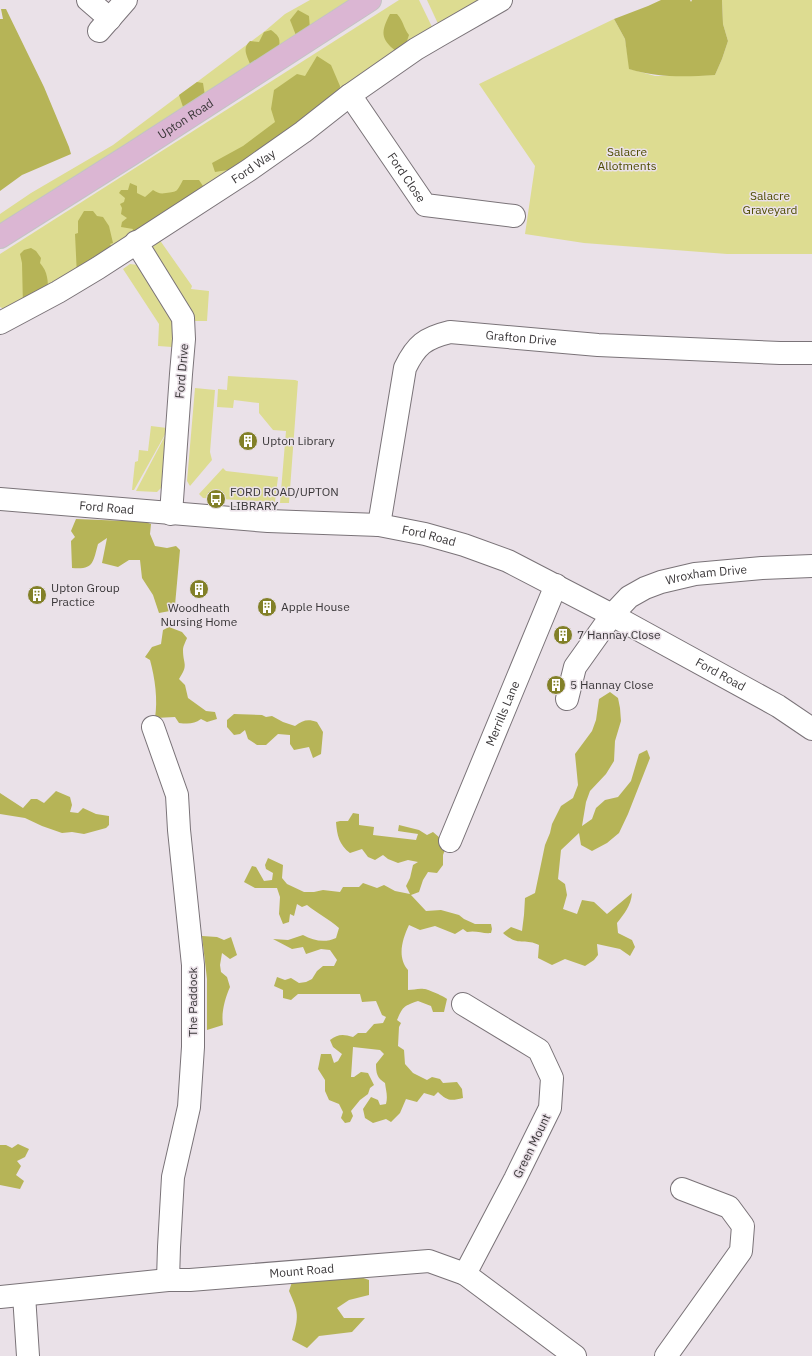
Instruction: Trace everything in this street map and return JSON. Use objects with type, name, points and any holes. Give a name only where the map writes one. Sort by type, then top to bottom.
[{"type":"main road","name":"Upton Road","points":[[0,237],[370,0]]},
{"type":"street","points":[[88,0],[105,25],[126,0]]},
{"type":"street","name":"Ford Way","points":[[0,323],[58,292],[98,268],[249,170],[303,132],[350,95],[440,34],[501,0]]},
{"type":"street","name":"Ford Close","points":[[350,95],[425,205],[514,216]]},
{"type":"street","name":"Ford Drive","points":[[136,242],[183,318],[184,339],[171,514]]},
{"type":"street","name":"Grafton Drive","points":[[379,525],[405,368],[412,354],[422,343],[435,335],[450,332],[598,345],[780,353],[812,352]]},
{"type":"street","name":"Ford Road","points":[[0,499],[113,507],[171,514],[268,521],[379,525],[420,533],[464,545],[508,561],[612,615],[778,706],[812,729]]},
{"type":"street","name":"Wroxham Drive","points":[[567,700],[574,667],[612,615],[629,598],[645,588],[661,582],[702,574],[762,568],[812,566]]},
{"type":"street","name":"Merrills Lane","points":[[450,841],[556,586]]},
{"type":"street","name":"The Paddock","points":[[152,727],[177,795],[179,830],[193,965],[193,1047],[189,1106],[173,1177],[168,1280]]},
{"type":"street","name":"Green Mount","points":[[462,1004],[539,1050],[552,1078],[550,1108],[515,1180],[465,1274]]},
{"type":"street","points":[[666,1356],[741,1251],[743,1226],[729,1207],[682,1189]]},
{"type":"street","name":"Mount Road","points":[[0,1297],[168,1280],[190,1280],[429,1261],[465,1274],[575,1356]]},
{"type":"street","points":[[24,1295],[28,1356]]},
{"type":"green space","points":[[310,0],[357,0],[0,229],[0,214],[31,193],[113,145],[265,31],[285,14]]},
{"type":"green space","points":[[399,0],[419,0],[434,31],[77,276],[4,309],[0,307],[0,254]]},
{"type":"green space","points":[[427,0],[484,0],[440,28]]},
{"type":"green space","name":"Salacre Allotments","points":[[722,0],[812,0],[812,254],[727,254],[584,243],[525,234],[535,166],[479,84],[614,19],[625,39],[630,69],[655,76],[715,75],[728,41],[723,24]]},
{"type":"green space","points":[[159,239],[192,286],[191,289],[209,291],[207,321],[191,321],[148,246]]},
{"type":"green space","points":[[130,264],[138,265],[171,318],[175,329],[172,347],[158,346],[159,324],[123,269]]},
{"type":"green space","points":[[228,376],[298,381],[289,503],[280,503],[286,431],[273,430],[259,413],[259,403],[234,400],[233,408],[217,407],[218,389],[227,390]]},
{"type":"green space","points":[[195,388],[215,390],[210,452],[212,460],[190,486],[187,481]]},
{"type":"green space","points":[[151,426],[167,428],[167,431],[134,490],[132,490],[135,462],[138,461],[139,450],[148,451]]},
{"type":"green space","points":[[166,434],[161,488],[157,492],[136,491]]},
{"type":"green space","points":[[223,468],[226,471],[278,477],[275,502],[203,498],[199,494]]},
{"type":"shaded area","points":[[661,0],[690,0],[691,2],[692,0],[722,0],[723,24],[728,41],[715,75],[672,76],[651,74],[629,69],[625,39],[614,19]]},
{"type":"shaded area","points":[[1,9],[6,9],[44,87],[71,154],[22,175],[0,191],[0,19],[3,19]]},
{"type":"shaded area","points":[[298,10],[309,16],[310,30],[297,38],[290,20]]},
{"type":"shaded area","points":[[390,14],[397,14],[409,35],[406,44],[396,51],[387,43],[384,34],[385,25]]},
{"type":"shaded area","points":[[271,30],[279,38],[279,49],[251,67],[246,53],[247,44],[250,41],[259,42],[264,32]]},
{"type":"shaded area","points":[[317,56],[331,65],[340,86],[339,97],[234,169],[215,172],[212,163],[243,146],[275,122],[271,109],[274,90],[297,74],[305,76]]},
{"type":"shaded area","points":[[197,82],[203,83],[205,96],[184,110],[179,95]]},
{"type":"shaded area","points":[[183,180],[199,180],[205,189],[129,241],[133,229],[121,227],[122,222],[127,218],[121,214],[122,208],[120,204],[124,202],[125,198],[119,193],[121,190],[128,190],[130,183],[137,186],[137,193],[145,197],[153,190],[158,193],[175,191],[178,189]]},
{"type":"shaded area","points":[[84,211],[93,211],[97,216],[103,217],[109,226],[113,243],[110,244],[115,251],[77,276],[75,234],[78,233],[78,221]]},
{"type":"shaded area","points":[[31,248],[36,251],[41,258],[40,263],[45,270],[47,277],[48,293],[23,307],[22,263],[20,254],[24,250]]},
{"type":"shaded area","points":[[76,519],[126,521],[140,520],[151,524],[150,534],[155,546],[167,548],[176,546],[180,550],[175,605],[170,611],[159,613],[153,595],[142,578],[140,560],[129,560],[118,567],[102,563],[107,538],[98,544],[93,560],[89,566],[85,568],[72,568],[71,541],[75,537],[71,531]]},
{"type":"shaded area","points":[[169,627],[182,632],[187,638],[183,650],[185,667],[179,679],[185,685],[188,698],[206,711],[215,712],[217,719],[207,722],[201,719],[194,723],[186,724],[179,723],[175,717],[155,718],[155,682],[150,660],[145,657],[152,647],[161,644],[163,630]]},
{"type":"shaded area","points":[[610,692],[618,698],[621,721],[615,741],[614,761],[606,774],[590,791],[586,802],[582,826],[592,819],[596,808],[605,800],[618,797],[631,781],[639,754],[647,750],[650,758],[619,833],[607,843],[592,851],[581,845],[579,833],[561,850],[558,879],[565,884],[567,895],[563,909],[577,914],[582,900],[594,902],[607,914],[632,893],[629,906],[617,923],[618,933],[632,940],[635,947],[630,956],[620,949],[597,944],[598,955],[594,960],[585,966],[565,959],[552,965],[538,958],[539,945],[530,942],[513,940],[503,933],[511,927],[522,931],[525,898],[535,893],[545,845],[552,824],[561,806],[573,798],[578,785],[575,754],[592,731],[596,720],[599,699]]},
{"type":"shaded area","points":[[234,714],[262,715],[266,717],[272,716],[295,726],[306,721],[317,722],[323,732],[321,754],[313,758],[309,747],[294,750],[290,744],[290,735],[278,734],[266,745],[257,745],[248,739],[245,730],[240,734],[234,735],[227,727],[227,720]]},
{"type":"shaded area","points":[[56,791],[70,797],[72,805],[70,812],[78,813],[83,808],[96,814],[109,816],[109,825],[106,828],[84,834],[72,832],[62,833],[25,818],[0,814],[0,793],[23,808],[31,799],[37,799],[44,803]]},
{"type":"shaded area","points":[[353,813],[359,814],[359,825],[374,827],[373,835],[416,840],[418,834],[398,831],[399,825],[419,830],[427,835],[433,832],[447,844],[443,855],[443,865],[437,873],[428,872],[423,880],[419,892],[411,895],[426,911],[441,910],[459,915],[475,924],[491,924],[492,929],[491,933],[488,933],[473,931],[467,932],[463,929],[455,934],[435,926],[420,930],[409,925],[404,937],[402,948],[403,960],[408,970],[408,990],[426,989],[447,999],[444,1012],[433,1012],[431,1006],[418,1001],[404,1007],[397,1020],[401,1023],[399,1027],[398,1046],[404,1050],[405,1064],[413,1073],[427,1080],[432,1077],[440,1079],[443,1083],[457,1082],[462,1089],[463,1098],[449,1100],[438,1092],[434,1096],[424,1093],[417,1102],[406,1099],[400,1113],[391,1122],[386,1119],[373,1123],[365,1118],[363,1109],[371,1097],[378,1100],[380,1105],[386,1104],[387,1096],[385,1083],[379,1077],[376,1070],[376,1064],[384,1054],[380,1050],[353,1047],[351,1077],[354,1077],[361,1072],[368,1073],[374,1085],[370,1088],[368,1094],[360,1100],[351,1111],[353,1116],[350,1122],[345,1123],[341,1118],[343,1112],[339,1104],[329,1100],[325,1091],[325,1080],[318,1069],[321,1054],[331,1054],[334,1063],[338,1061],[342,1054],[333,1047],[330,1040],[343,1035],[353,1037],[358,1033],[366,1033],[374,1024],[383,1023],[386,1017],[382,1015],[376,1001],[362,1002],[360,994],[298,994],[291,1000],[283,998],[283,990],[274,986],[277,977],[285,980],[291,978],[299,983],[306,982],[312,979],[317,971],[323,966],[334,966],[337,960],[330,950],[321,949],[306,954],[303,947],[292,949],[273,939],[288,940],[303,935],[311,939],[324,941],[336,938],[339,928],[307,905],[302,907],[297,904],[294,916],[290,914],[289,922],[283,924],[279,914],[280,897],[277,888],[255,888],[244,882],[252,866],[256,867],[264,881],[272,880],[273,873],[266,869],[265,865],[268,858],[283,865],[282,878],[287,884],[304,892],[323,890],[340,892],[343,887],[359,887],[363,883],[377,888],[384,885],[395,891],[410,894],[406,886],[410,878],[413,865],[418,862],[408,860],[398,863],[383,855],[375,860],[368,857],[362,849],[350,853],[343,847],[338,835],[336,822],[348,821]]},
{"type":"shaded area","points":[[202,936],[217,937],[224,940],[231,937],[237,955],[230,959],[222,953],[220,965],[221,972],[227,977],[230,987],[224,1006],[223,1025],[207,1030],[207,979]]},
{"type":"shaded area","points":[[18,1144],[29,1149],[25,1157],[17,1161],[21,1166],[16,1175],[24,1181],[20,1189],[0,1185],[0,1145],[6,1145],[12,1148]]},
{"type":"shaded area","points":[[352,1274],[369,1280],[369,1295],[349,1300],[337,1308],[344,1318],[365,1318],[352,1332],[319,1336],[307,1348],[292,1340],[297,1320],[295,1305],[289,1291],[293,1279],[324,1281]]},
{"type":"place","name":"Upton Library","points":[[248,441]]},
{"type":"place","name":"FORD ROAD/UPTON LIBRARY","points":[[216,499]]},
{"type":"place","name":"Woodheath Nursing Home","points":[[199,589]]},
{"type":"place","name":"Upton Group Practice","points":[[37,595]]},
{"type":"place","name":"Apple House","points":[[267,607]]},
{"type":"place","name":"7 Hannay Close","points":[[563,635]]},
{"type":"place","name":"5 Hannay Close","points":[[556,685]]},
{"type":"park label","name":"Salacre Graveyard","points":[[770,203]]}]
